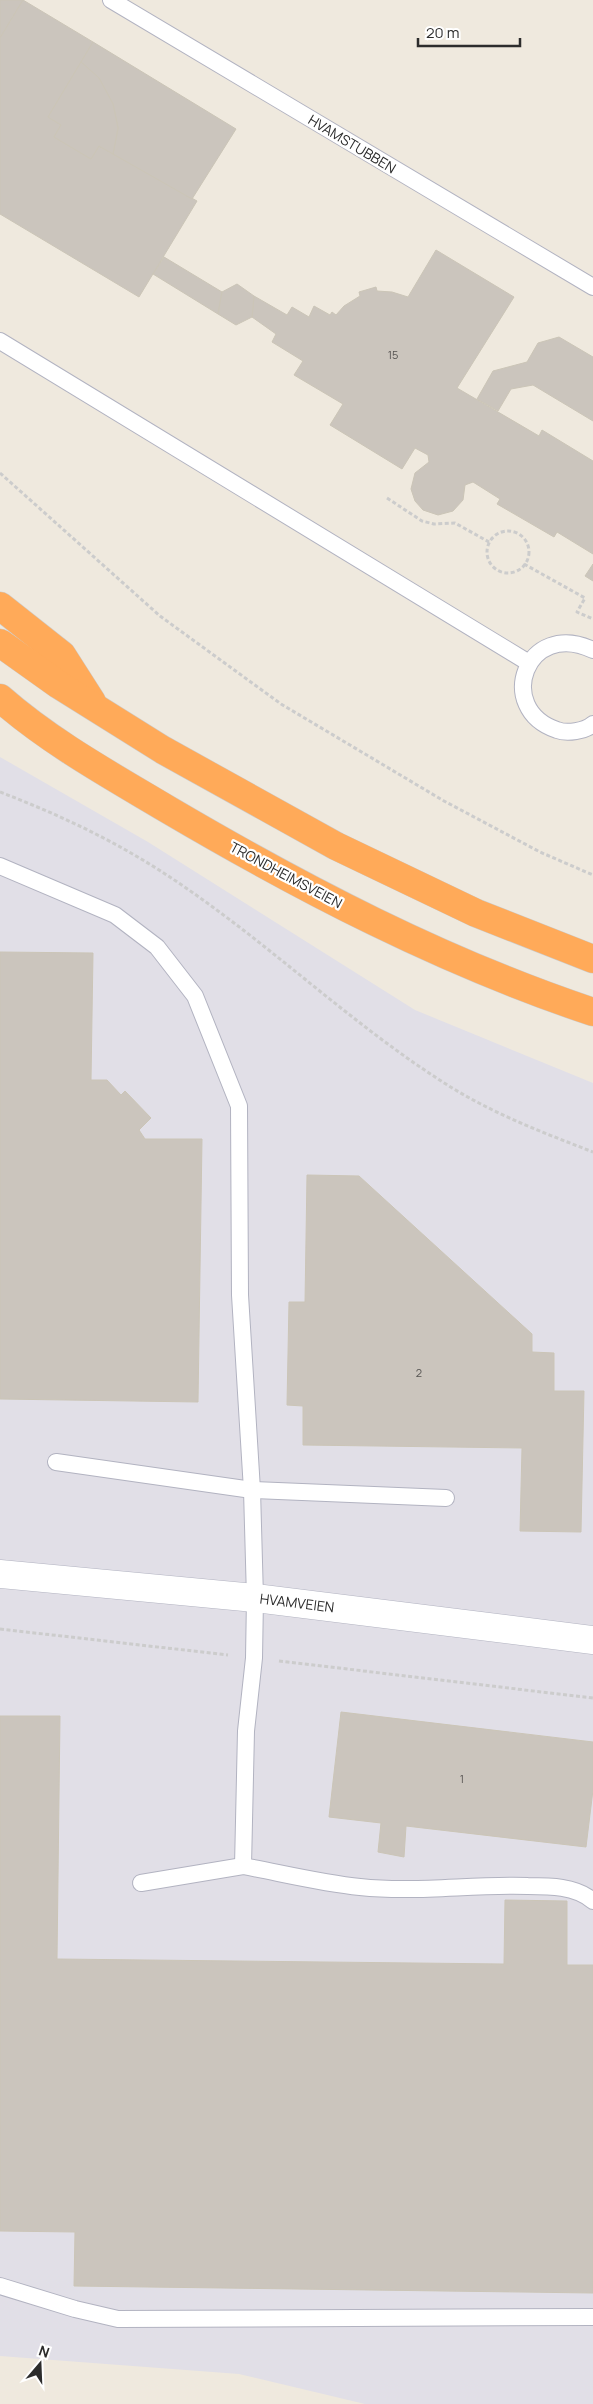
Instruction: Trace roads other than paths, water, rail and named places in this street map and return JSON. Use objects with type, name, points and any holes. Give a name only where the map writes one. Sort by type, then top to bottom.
[{"type":"highway","points":[[0,606],[62,655],[97,709]]},
{"type":"highway","points":[[0,643],[59,685],[163,750],[344,850],[476,913],[593,959]]},
{"type":"highway","name":"TRONDHEIMSVEIEN","points":[[0,698],[25,720],[136,790],[304,887],[457,960],[551,998],[593,1012]]},
{"type":"highway","points":[[0,709],[25,720]]},
{"type":"street","name":"HVAMVEIEN","points":[[0,1574],[255,1598],[593,1640]]},
{"type":"lane","name":"HVAMSTUBBEN","points":[[111,0],[593,288]]},
{"type":"lane","points":[[0,341],[529,664]]},
{"type":"lane","points":[[593,650],[571,642],[556,643],[545,647],[529,664],[522,683],[524,698],[536,719],[545,726],[560,732],[569,732],[593,724]]},
{"type":"lane","points":[[0,866],[115,914],[157,947],[195,996],[239,1106],[240,1295],[252,1490],[255,1598],[254,1658],[246,1731],[243,1866]]},
{"type":"lane","points":[[56,1462],[252,1490],[446,1498]]},
{"type":"lane","points":[[142,1883],[243,1866],[359,1887],[428,1890],[499,1885],[545,1886],[577,1891],[593,1901]]},
{"type":"lane","points":[[0,2286],[74,2309],[118,2319],[593,2317]]}]
